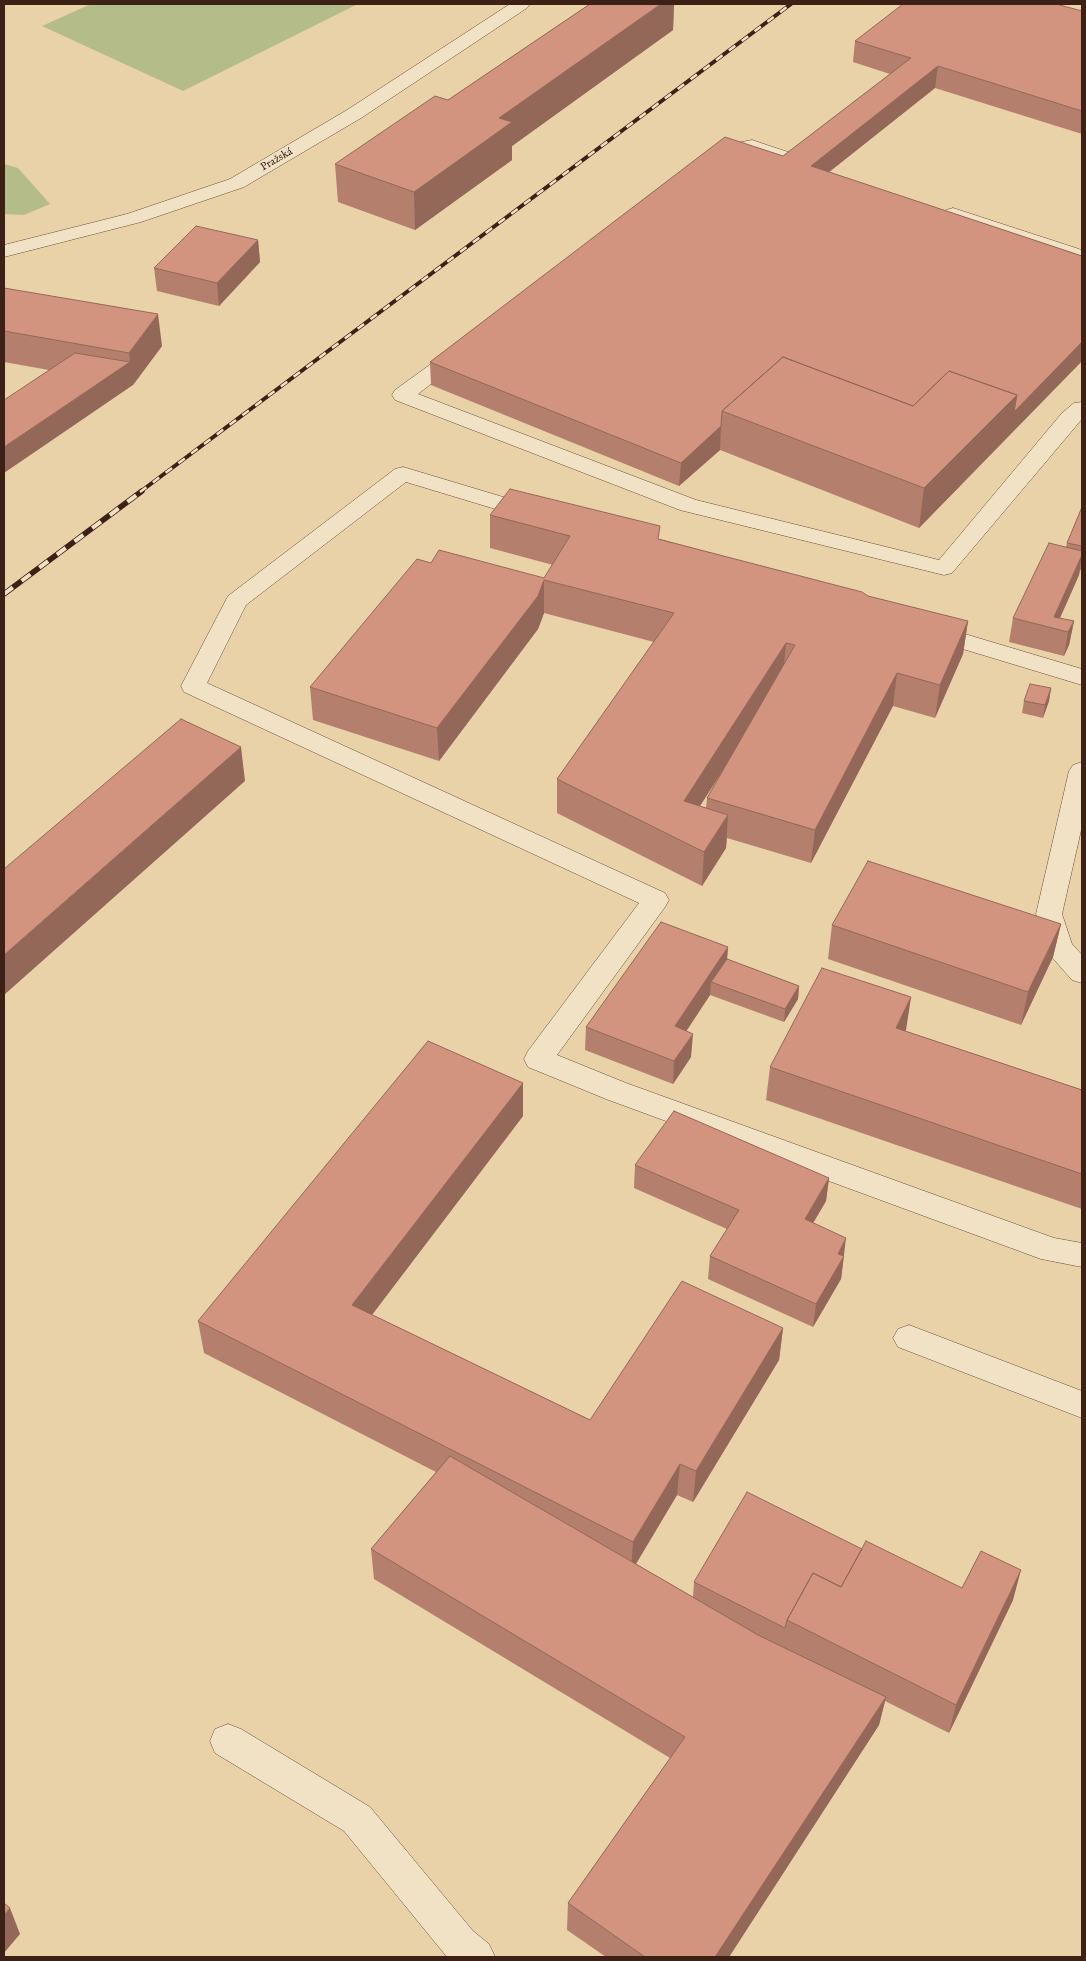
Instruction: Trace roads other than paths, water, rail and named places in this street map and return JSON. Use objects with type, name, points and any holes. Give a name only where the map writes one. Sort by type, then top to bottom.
[{"type":"street","name":"Pražská","points":[[4,251],[134,218],[237,183],[354,114],[521,4]]},
{"type":"street","points":[[700,169],[724,151],[752,146],[837,174]]},
{"type":"street","points":[[934,207],[1082,256]]},
{"type":"street","points":[[474,342],[403,395],[688,504],[944,568],[1076,413]]},
{"type":"street","points":[[555,520],[403,474],[236,601],[194,686],[656,900],[538,1059],[616,1091],[1052,1250],[1082,1255]]},
{"type":"street","points":[[906,625],[1082,677]]},
{"type":"street","points":[[1082,771],[1049,914],[1060,948],[1082,974]]},
{"type":"street","points":[[909,1338],[1082,1405]]},
{"type":"street","points":[[228,1741],[357,1819],[460,1944],[476,1957]]},
{"type":"railway","points":[[140,492],[791,4]]},
{"type":"railway","points":[[4,594],[142,491]]}]
